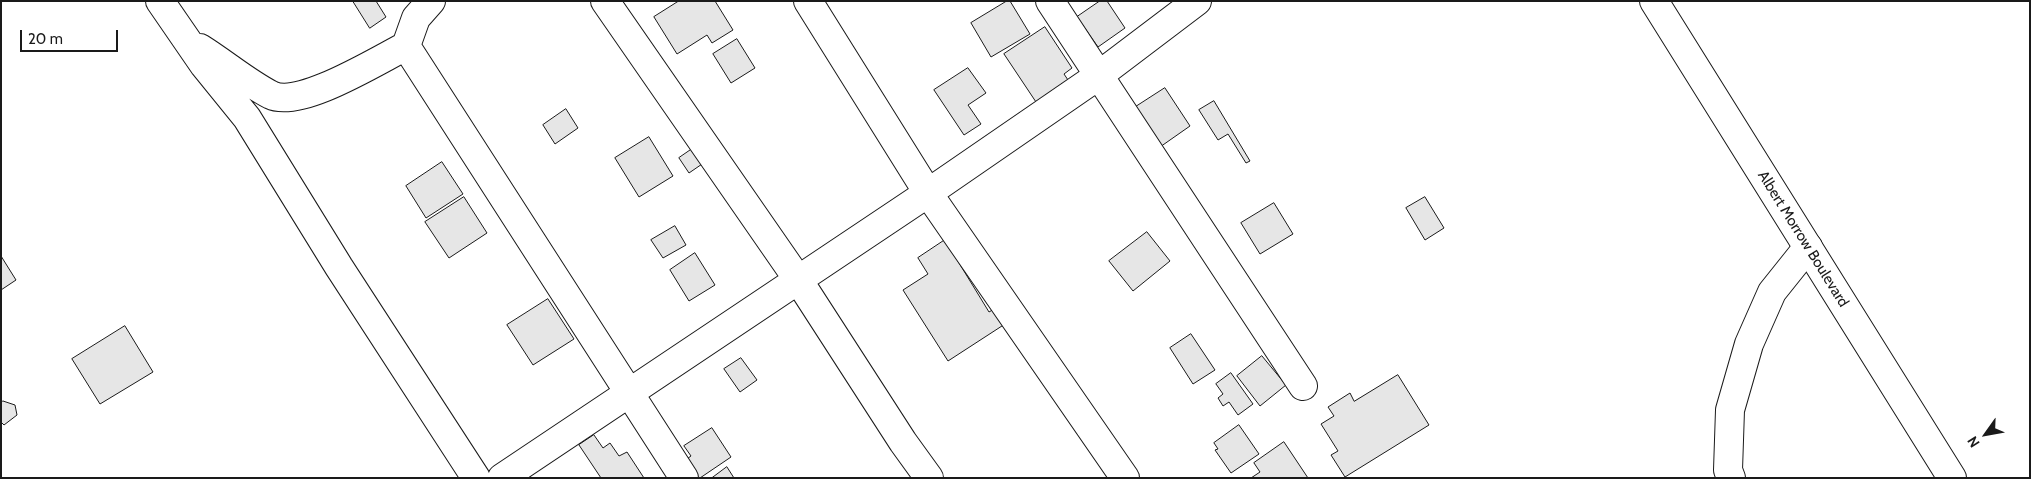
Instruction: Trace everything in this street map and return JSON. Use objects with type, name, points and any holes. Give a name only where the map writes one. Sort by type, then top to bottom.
[{"type":"main road","points":[[160,1],[185,39],[258,135],[339,267],[476,478]]},
{"type":"main road","points":[[185,39],[273,96],[293,98],[322,88],[406,46],[416,18],[431,1]]},
{"type":"main road","points":[[605,1],[798,281],[903,442],[929,478]]},
{"type":"main road","points":[[808,1],[928,194],[1125,478]]},
{"type":"main road","points":[[1050,1],[1303,386]]},
{"type":"main road","points":[[502,478],[628,392],[928,194],[1098,76],[1197,1]]},
{"type":"main road","name":"Albert Morrow Boulevard","points":[[1654,1],[1952,478]]},
{"type":"main road","points":[[406,46],[684,478]]},
{"type":"main road","points":[[1731,478],[1728,470],[1730,410],[1749,344],[1772,292],[1808,247]]},
{"type":"building","points":[[353,1],[376,1],[386,17],[370,28]]},
{"type":"building","points":[[679,1],[715,1],[733,30],[712,43],[707,35],[677,54],[654,17]]},
{"type":"building","points":[[1010,1],[1030,34],[991,57],[971,23]]},
{"type":"building","points":[[1100,1],[1107,1],[1125,28],[1098,47],[1077,17]]},
{"type":"building","points":[[1045,27],[1072,68],[1064,74],[1068,80],[1036,102],[1004,54]]},
{"type":"building","points":[[737,39],[755,68],[731,83],[713,54]]},
{"type":"building","points":[[968,68],[986,93],[968,105],[981,124],[964,135],[934,90]]},
{"type":"building","points":[[1165,88],[1190,126],[1160,147],[1134,108]]},
{"type":"building","points":[[1214,101],[1250,161],[1246,163],[1228,134],[1218,140],[1199,110]]},
{"type":"building","points":[[566,109],[578,128],[555,144],[543,125]]},
{"type":"building","points":[[649,137],[673,176],[639,197],[615,158]]},
{"type":"building","points":[[695,147],[705,162],[689,173],[679,158]]},
{"type":"building","points":[[442,162],[463,194],[426,218],[406,186]]},
{"type":"building","points":[[464,197],[487,233],[449,258],[425,222]]},
{"type":"building","points":[[1425,197],[1444,228],[1425,240],[1406,208]]},
{"type":"building","points":[[1274,203],[1293,234],[1260,254],[1241,223]]},
{"type":"building","points":[[675,226],[686,245],[663,258],[651,240]]},
{"type":"building","points":[[1147,232],[1170,261],[1133,291],[1109,261]]},
{"type":"building","points":[[945,240],[989,312],[994,309],[1005,324],[948,361],[903,290],[928,274],[918,258]]},
{"type":"building","points":[[695,253],[715,285],[689,301],[670,270]]},
{"type":"building","points":[[1,256],[16,280],[1,290]]},
{"type":"building","points":[[548,299],[574,339],[533,365],[507,325]]},
{"type":"building","points":[[125,326],[153,372],[100,404],[72,359]]},
{"type":"building","points":[[1191,334],[1215,370],[1193,384],[1170,348]]},
{"type":"building","points":[[1262,356],[1286,385],[1260,406],[1237,376]]},
{"type":"building","points":[[741,358],[757,380],[740,392],[724,369]]},
{"type":"building","points":[[1231,373],[1253,404],[1238,415],[1229,402],[1223,406],[1218,398],[1223,394],[1216,384]]},
{"type":"building","points":[[1398,375],[1429,425],[1345,477],[1331,455],[1338,451],[1321,424],[1334,416],[1328,407],[1350,393],[1354,401]]},
{"type":"building","points":[[3,401],[15,405],[17,415],[4,425],[1,422],[1,403]]},
{"type":"building","points":[[1239,425],[1259,454],[1231,473],[1215,450],[1218,449],[1214,443]]},
{"type":"building","points":[[712,428],[731,457],[700,478],[694,478],[684,461],[691,456],[684,446]]},
{"type":"building","points":[[594,435],[603,448],[610,443],[619,456],[627,452],[644,478],[601,478],[579,445]]},
{"type":"building","points":[[1284,442],[1308,478],[1251,478],[1260,472],[1254,463]]},
{"type":"building","points":[[727,467],[734,478],[712,478]]}]
